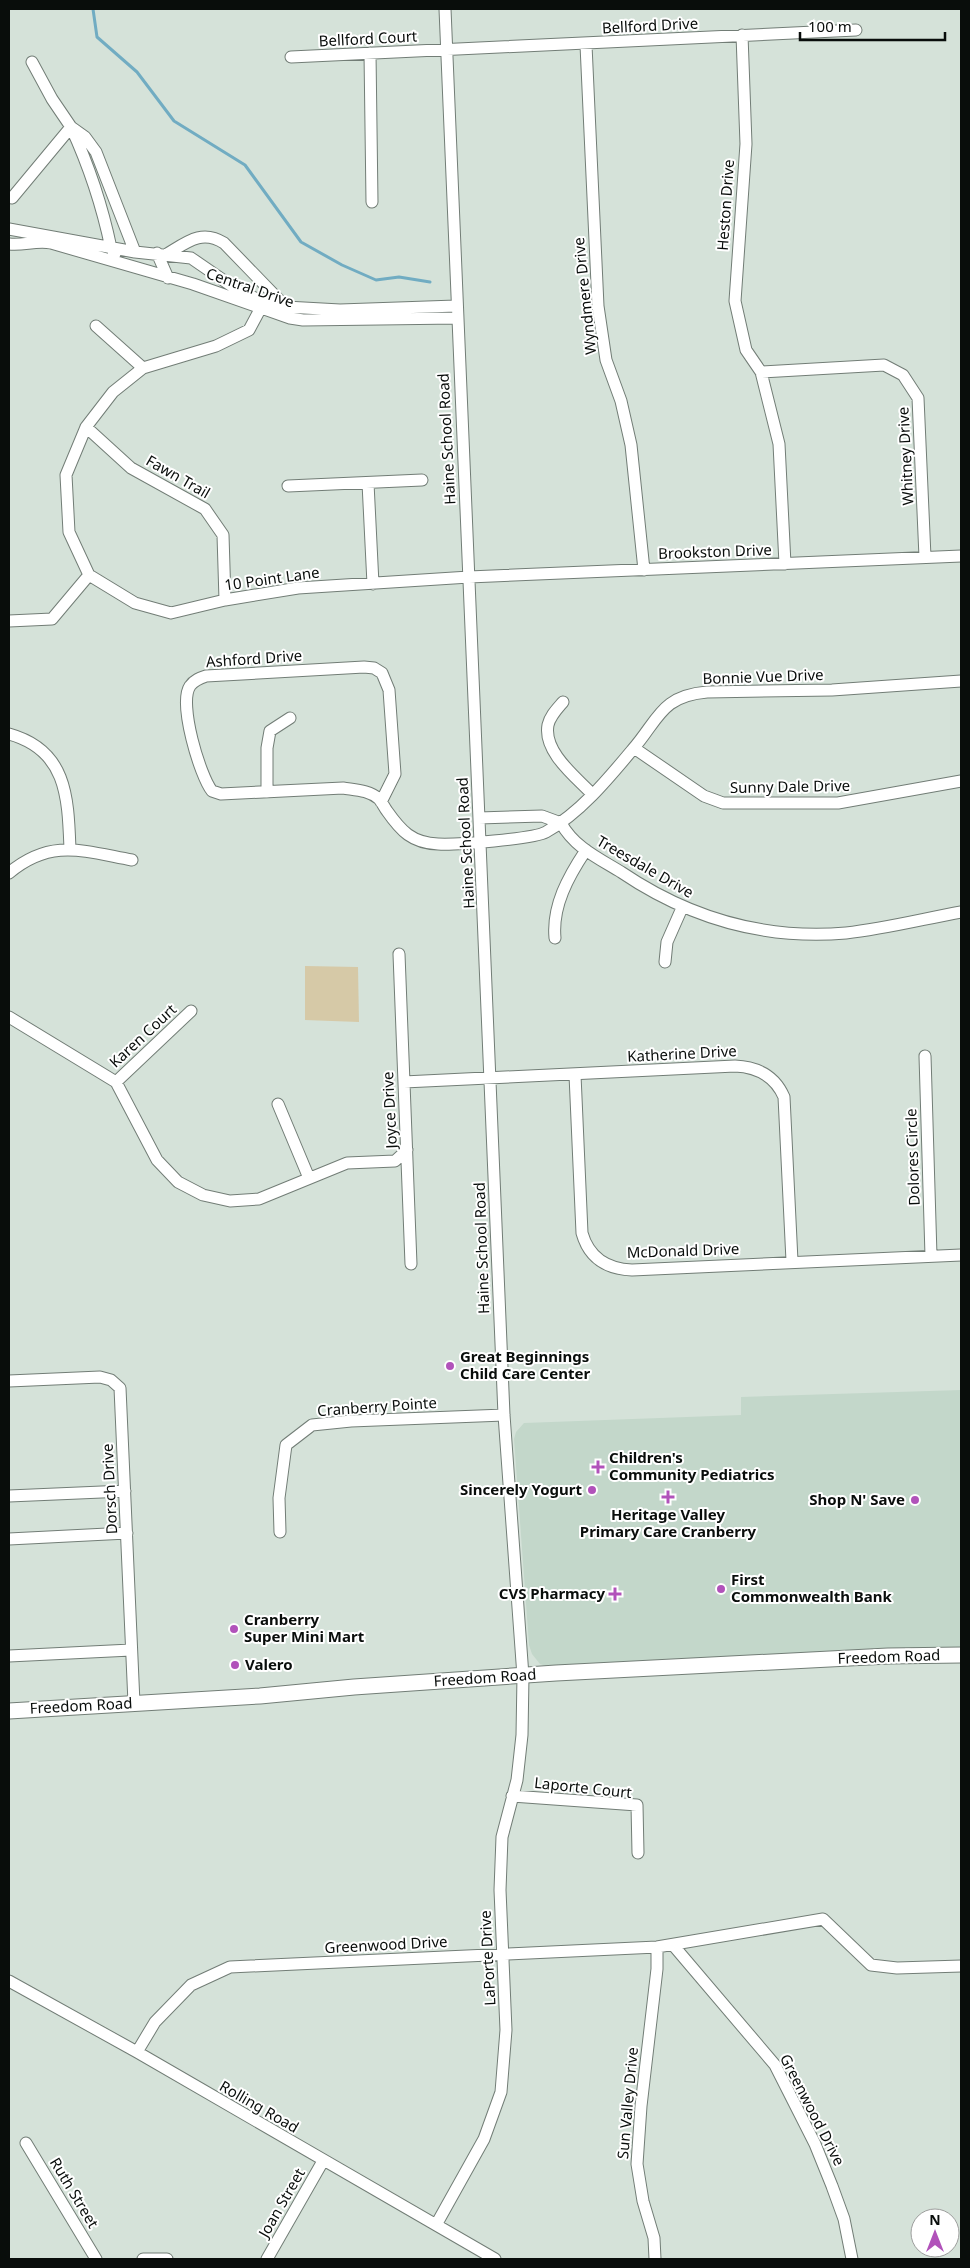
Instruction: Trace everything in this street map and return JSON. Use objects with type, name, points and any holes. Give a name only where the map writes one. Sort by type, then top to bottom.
[{"type":"main road","name":"Freedom Road","points":[[9,1710],[134,1704],[523,1676],[888,1656],[961,1655]]},
{"type":"street","name":"Haine School Road","points":[[444,9],[504,1414],[523,1676]]},
{"type":"street","name":"Bellford Drive","points":[[446,50],[586,45],[856,30]]},
{"type":"street","name":"Heston Drive","points":[[742,35],[746,144],[735,301],[746,350],[761,372]]},
{"type":"street","name":"Wyndmere Drive","points":[[586,45],[598,306],[606,360],[622,401],[631,445],[644,570]]},
{"type":"street","name":"Bellford Court","points":[[291,57],[446,50]]},
{"type":"street","points":[[370,54],[372,202]]},
{"type":"street","points":[[32,62],[52,100],[71,127],[86,159],[102,203],[112,248],[126,266]]},
{"type":"street","points":[[12,198],[71,127]]},
{"type":"street","points":[[71,127],[85,137],[96,152],[135,252]]},
{"type":"street","name":"Central Drive","points":[[456,306],[340,310],[263,305],[43,241],[21,245],[9,243],[14,230],[135,252],[191,258],[263,305],[290,318],[303,320],[457,318]]},
{"type":"street","name":"Central Drive","points":[[162,254],[197,237],[207,235],[217,238],[286,307]]},
{"type":"street","points":[[162,254],[168,278]]},
{"type":"street","points":[[9,621],[52,619],[89,575],[69,532],[66,475],[86,427],[113,392],[143,368],[216,346],[249,330],[263,305]]},
{"type":"street","points":[[96,326],[143,368]]},
{"type":"street","name":"Whitney Drive","points":[[761,372],[884,365],[903,375],[918,398],[926,557]]},
{"type":"street","points":[[761,372],[779,444],[785,564]]},
{"type":"street","name":"Fawn Trail","points":[[86,427],[131,468],[205,509],[223,535],[225,600]]},
{"type":"street","points":[[288,486],[422,480]]},
{"type":"street","points":[[368,483],[372,584]]},
{"type":"street","name":"Brookston Drive","points":[[469,577],[961,556]]},
{"type":"street","name":"10 Point Lane","points":[[89,575],[135,603],[171,613],[225,600],[298,588],[469,577]]},
{"type":"street","name":"Ashford Drive","points":[[381,802],[395,774],[389,690],[382,673],[374,668],[206,676],[196,679],[189,687],[186,698],[186,712],[207,785],[212,791],[221,794],[343,788],[370,793],[381,802],[399,829],[418,842],[438,844],[481,842]]},
{"type":"street","name":"Bonnie Vue Drive","points":[[481,842],[544,833],[570,817],[634,748],[660,712],[670,703],[690,694],[707,692],[832,690],[961,681]]},
{"type":"street","points":[[563,702],[549,722],[550,741],[560,761],[592,794]]},
{"type":"street","points":[[267,792],[267,748],[270,731],[290,718]]},
{"type":"street","points":[[9,734],[22,738],[46,753],[57,769],[62,782],[68,812],[70,849]]},
{"type":"street","name":"Sunny Dale Drive","points":[[634,748],[704,796],[723,803],[838,803],[961,781]]},
{"type":"street","points":[[479,818],[542,816],[560,823]]},
{"type":"street","name":"Treesdale Drive","points":[[560,823],[572,840],[654,893],[682,908],[742,927],[800,934],[856,931],[961,912]]},
{"type":"street","points":[[9,873],[18,866],[48,852],[70,849],[132,860]]},
{"type":"street","points":[[555,938],[554,916],[558,904],[575,866],[586,850]]},
{"type":"street","points":[[664,962],[667,942],[682,908]]},
{"type":"street","name":"Joyce Drive","points":[[399,954],[411,1264]]},
{"type":"street","name":"Karen Court","points":[[116,1082],[191,1011]]},
{"type":"street","points":[[9,1017],[116,1082],[157,1160],[168,1173],[188,1189],[216,1199],[244,1201],[273,1194],[347,1163],[395,1161],[407,1150]]},
{"type":"street","name":"Dolores Circle","points":[[925,1056],[931,1256]]},
{"type":"street","name":"Katherine Drive","points":[[404,1082],[735,1066],[752,1068],[772,1079],[784,1097],[792,1261]]},
{"type":"street","name":"McDonald Drive","points":[[575,1075],[580,1219],[584,1240],[593,1256],[607,1265],[624,1270],[792,1261],[961,1255]]},
{"type":"street","points":[[278,1104],[309,1178]]},
{"type":"street","name":"Dorsch Drive","points":[[9,1381],[100,1377],[112,1380],[120,1388],[134,1704]]},
{"type":"street","name":"Cranberry Pointe","points":[[280,1532],[279,1498],[286,1445],[312,1425],[504,1414]]},
{"type":"street","points":[[9,1496],[125,1491]]},
{"type":"street","points":[[9,1539],[127,1533]]},
{"type":"street","points":[[9,1656],[131,1650]]},
{"type":"street","name":"LaPorte Drive","points":[[436,2225],[484,2140],[501,2092],[506,2030],[500,1890],[502,1837],[517,1780],[522,1736],[523,1676]]},
{"type":"street","name":"Laporte Court","points":[[512,1796],[637,1805],[638,1853]]},
{"type":"street","name":"Greenwood Drive","points":[[137,2052],[155,2022],[191,1985],[230,1966],[503,1956],[673,1946],[823,1919],[871,1965],[897,1968],[961,1966]]},
{"type":"street","name":"Greenwood Drive","points":[[673,1946],[774,2065],[815,2144],[832,2186],[844,2219],[852,2259]]},
{"type":"street","name":"Sun Valley Drive","points":[[655,2259],[654,2238],[643,2201],[637,2164],[641,2106],[657,1969],[657,1947]]},
{"type":"street","name":"Rolling Road","points":[[9,1981],[137,2052],[495,2259]]},
{"type":"street","name":"Ruth Street","points":[[26,2143],[96,2259]]},
{"type":"street","name":"Joan Street","points":[[267,2259],[323,2161]]},
{"type":"street","points":[[143,2259],[167,2259]]},
{"type":"shaded area","points":[[305,966],[358,967],[359,1022],[305,1020]]},
{"type":"shaded area","points":[[961,1390],[961,1651],[669,1659],[546,1666],[540,1664],[532,1654],[529,1645],[514,1439],[516,1432],[524,1423],[741,1415],[741,1397]]},
{"type":"waterway","points":[[93,9],[97,37],[137,72],[174,121],[245,165],[301,242],[342,265],[376,280],[399,277],[430,282]]},
{"type":"place","name":"Great Beginnings Child Care Center","points":[[450,1366]]},
{"type":"place","name":"Children's Community Pediatrics","points":[[598,1467]]},
{"type":"place","name":"Sincerely Yogurt","points":[[592,1490]]},
{"type":"place","name":"Heritage Valley Primary Care Cranberry","points":[[668,1497]]},
{"type":"place","name":"Shop N' Save","points":[[915,1500]]},
{"type":"place","name":"First Commonwealth Bank","points":[[721,1589]]},
{"type":"place","name":"CVS Pharmacy","points":[[615,1594]]},
{"type":"place","name":"Cranberry Super Mini Mart","points":[[234,1629]]},
{"type":"place","name":"Valero","points":[[235,1665]]}]
